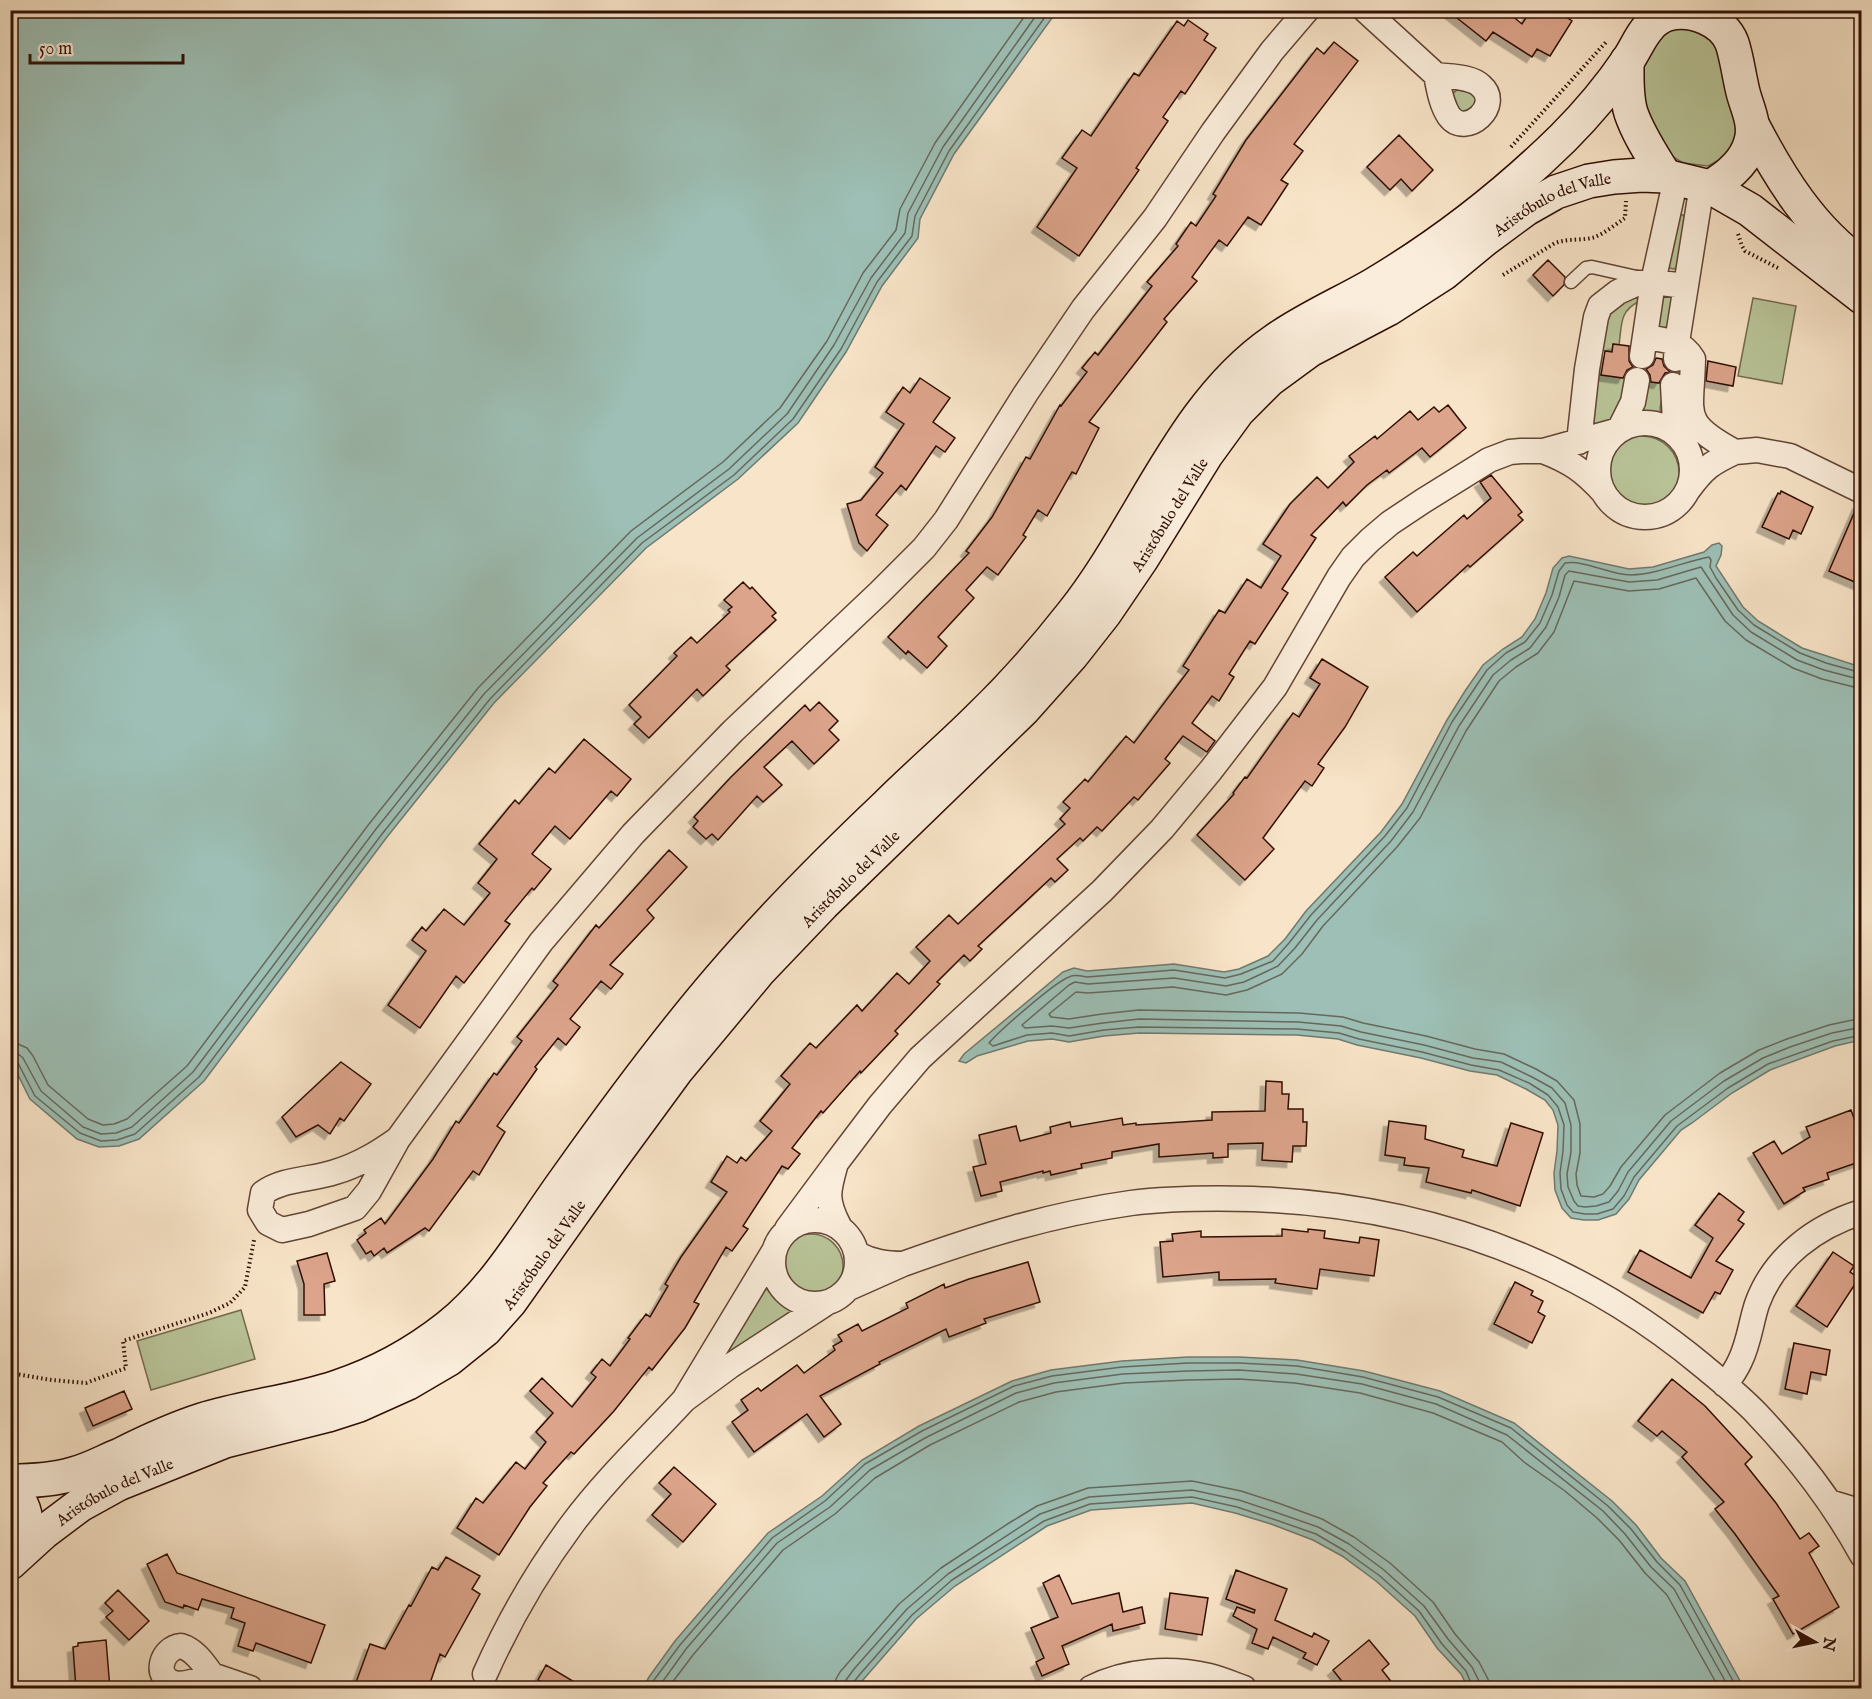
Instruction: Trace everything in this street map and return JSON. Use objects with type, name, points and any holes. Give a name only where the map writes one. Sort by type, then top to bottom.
[{"type":"street","points":[[398,1139],[354,1166],[334,1173],[273,1186],[263,1192],[260,1210],[268,1223],[282,1230],[309,1224],[355,1208],[369,1191],[398,1139],[541,942],[633,834],[733,730],[924,548],[946,520],[1026,393],[1083,309],[1155,218],[1213,132],[1272,51],[1307,10]]},
{"type":"street","points":[[1365,10],[1436,75]]},
{"type":"street","points":[[1862,265],[1829,237],[1787,188],[1753,126],[1746,106],[1731,23],[1691,14],[1654,17],[1618,49],[1631,112],[1639,132],[1688,182],[1750,210],[1862,297]]},
{"type":"street","name":"Aristóbulo del Valle","points":[[10,1481],[75,1474],[200,1420],[339,1387],[400,1360],[455,1321],[475,1303],[504,1269],[607,1120],[720,978],[771,921],[830,861],[1017,680],[1063,626],[1108,564],[1171,457],[1201,415],[1239,370],[1280,336],[1378,282],[1429,249],[1514,184],[1581,120],[1605,91],[1618,49]]},
{"type":"street","points":[[1688,182],[1731,172],[1749,150],[1753,126]]},
{"type":"street","name":"Aristóbulo del Valle","points":[[13,1560],[44,1532],[80,1505],[118,1484],[225,1441],[359,1405],[408,1383],[450,1359],[485,1330],[510,1302],[676,1071],[760,970],[831,895],[1023,710],[1072,655],[1105,614],[1206,455],[1238,411],[1269,380],[1310,350],[1388,309],[1444,273],[1526,209],[1556,192],[1589,181],[1614,177],[1642,175],[1688,182]]},
{"type":"street","points":[[1687,492],[1692,464],[1688,451],[1693,359],[1687,351],[1676,352],[1643,347],[1653,282],[1688,182]]},
{"type":"street","points":[[1676,352],[1685,286],[1688,182]]},
{"type":"street","points":[[1579,442],[1587,369],[1600,306],[1627,287],[1638,283],[1653,282],[1685,286]]},
{"type":"street","points":[[1604,493],[1599,480],[1598,466],[1601,452],[1619,430],[1633,402],[1637,380]]},
{"type":"street","points":[[1673,385],[1675,421],[1690,434]]},
{"type":"street","points":[[684,1400],[779,1243],[880,1105],[920,1058],[1077,914],[1162,829],[1275,687],[1339,577],[1353,557],[1370,540],[1390,523],[1423,501],[1489,460],[1510,452],[1543,451],[1619,430],[1631,424],[1645,422],[1715,441],[1735,452]]},
{"type":"street","points":[[1543,451],[1583,471],[1613,504],[1625,513],[1639,516],[1653,516],[1667,512],[1678,503],[1702,470],[1716,460],[1735,452],[1758,450],[1790,456],[1862,491]]},
{"type":"street","points":[[836,1163],[829,1198],[830,1209],[838,1226]]},
{"type":"street","points":[[849,1288],[903,1264],[973,1239],[1048,1218],[1134,1203],[1231,1199],[1289,1200],[1346,1206],[1446,1228],[1493,1244],[1583,1284],[1628,1310],[1670,1339],[1756,1413],[1788,1449],[1829,1502],[1862,1555]]},
{"type":"street","points":[[1725,1385],[1741,1360],[1757,1304],[1766,1285],[1782,1262],[1802,1242],[1825,1227],[1862,1212]]},
{"type":"street","points":[[483,1684],[511,1618],[534,1580],[573,1523],[604,1486],[684,1400],[730,1366],[842,1295],[849,1288],[858,1266],[854,1243],[838,1226],[828,1221],[816,1219],[804,1221],[792,1226],[779,1243],[773,1265],[776,1280],[784,1292],[796,1300],[810,1304],[825,1304]]},
{"type":"street","points":[[857,1254],[880,1263],[903,1264]]},
{"type":"street","points":[[10,1490],[23,1508],[27,1525],[24,1540],[13,1560]]},
{"type":"street","points":[[1829,1502],[1862,1512]]},
{"type":"street","points":[[1091,1689],[1109,1679],[1161,1671],[1211,1676],[1244,1689]]},
{"type":"street","points":[[212,1675],[250,1689]]},
{"type":"lane","points":[[1571,282],[1586,268],[1592,267],[1653,282]]},
{"type":"path","points":[[1511,147],[1618,49]]},
{"type":"path","points":[[10,1373],[86,1383],[126,1368],[123,1341],[230,1304],[245,1287],[260,1210]]},
{"type":"green space","points":[[1682,22],[1715,37],[1738,118],[1738,138],[1727,156],[1708,166],[1683,163],[1662,150],[1643,126],[1638,65],[1650,38]]},
{"type":"green space","points":[[1467,88],[1479,101],[1463,117],[1450,100],[1456,91]]},
{"type":"green space","points":[[1676,214],[1683,215],[1685,218],[1678,266],[1674,269],[1669,268],[1666,264]]},
{"type":"green space","points":[[1638,291],[1640,301],[1628,309],[1625,314],[1621,324],[1619,345],[1613,344],[1612,352],[1602,350],[1608,311]]},
{"type":"green space","points":[[1663,294],[1674,295],[1670,328],[1658,329],[1657,323]]},
{"type":"green space","points":[[1753,298],[1796,306],[1782,384],[1738,376]]},
{"type":"green space","points":[[1598,374],[1628,379],[1620,406],[1602,428],[1595,427],[1592,419]]},
{"type":"green space","points":[[1647,381],[1664,384],[1660,409],[1662,416],[1659,419],[1640,415],[1639,412]]},
{"type":"green space","points":[[1642,436],[1656,439],[1668,447],[1676,459],[1679,473],[1676,487],[1668,499],[1656,507],[1642,510],[1628,507],[1616,499],[1608,487],[1605,473],[1608,459],[1616,447],[1628,439]]},
{"type":"green space","points":[[811,1234],[829,1240],[837,1248],[843,1266],[837,1284],[829,1292],[811,1298],[793,1292],[785,1284],[779,1266],[785,1248],[793,1240]]},
{"type":"green space","points":[[766,1281],[774,1298],[793,1312],[713,1373]]},
{"type":"green space","points":[[241,1310],[255,1359],[151,1390],[137,1341]]},
{"type":"water","points":[[11,10],[1057,11],[954,154],[920,219],[918,238],[882,286],[846,352],[798,423],[738,479],[646,548],[494,703],[387,837],[204,1081],[139,1139],[119,1146],[99,1147],[77,1139],[30,1099],[11,1061]]},
{"type":"water","points":[[1719,543],[1722,546],[1721,555],[1716,566],[1743,607],[1758,621],[1802,648],[1861,667],[1861,1040],[1835,1046],[1770,1070],[1732,1093],[1681,1130],[1639,1180],[1629,1199],[1616,1214],[1598,1220],[1584,1220],[1571,1218],[1562,1208],[1555,1190],[1558,1125],[1553,1110],[1545,1100],[1497,1075],[1470,1071],[1338,1039],[1297,1035],[1139,1033],[1069,1042],[1052,1039],[1028,1041],[977,1056],[966,1063],[959,1061],[964,1054],[1063,972],[1074,968],[1087,971],[1174,964],[1224,972],[1239,969],[1268,956],[1285,939],[1306,911],[1381,832],[1402,804],[1447,720],[1483,665],[1522,637],[1535,619],[1553,568],[1562,558],[1569,556],[1629,569],[1653,567],[1704,552],[1712,545]]},
{"type":"water","points":[[1188,1357],[1297,1360],[1364,1371],[1440,1391],[1514,1423],[1612,1501],[1636,1525],[1661,1558],[1685,1581],[1744,1688],[1468,1688],[1461,1674],[1437,1648],[1415,1616],[1376,1581],[1342,1556],[1313,1540],[1271,1524],[1192,1503],[1091,1510],[1047,1526],[955,1586],[916,1619],[856,1688],[643,1688],[675,1641],[768,1533],[822,1496],[862,1460],[919,1426],[1012,1381],[1051,1370],[1122,1361]]},
{"type":"building","points":[[1447,10],[1505,10],[1522,24],[1531,10],[1556,10],[1572,21],[1550,56],[1537,49],[1532,57],[1493,32],[1486,41]]},
{"type":"building","points":[[1188,20],[1208,34],[1204,40],[1216,48],[1185,94],[1181,91],[1163,117],[1168,121],[1136,168],[1139,170],[1079,256],[1037,227],[1077,168],[1062,158],[1082,130],[1091,136],[1134,73],[1139,76],[1177,21],[1184,26]]},
{"type":"building","points":[[1334,42],[1358,61],[1294,144],[1303,151],[1281,180],[1288,184],[1261,225],[1248,217],[1227,246],[1219,240],[1192,277],[1197,281],[1164,319],[1167,322],[1089,422],[1099,428],[1076,474],[1072,472],[1047,516],[1038,510],[1023,535],[1026,537],[998,575],[987,567],[966,590],[974,598],[938,637],[947,646],[927,668],[908,651],[906,654],[888,637],[969,553],[966,551],[992,517],[1026,457],[1030,459],[1060,405],[1087,372],[1082,368],[1095,352],[1098,355],[1152,286],[1147,282],[1178,246],[1176,244],[1191,222],[1196,226],[1216,196],[1213,194],[1246,140],[1317,48],[1324,54]]},
{"type":"building","points":[[1399,135],[1433,170],[1412,191],[1401,179],[1390,190],[1367,167]]},
{"type":"building","points":[[1548,260],[1565,277],[1564,285],[1553,296],[1533,275]]},
{"type":"building","points":[[1613,344],[1629,346],[1629,361],[1633,367],[1627,370],[1623,378],[1601,375],[1605,351],[1612,352]]},
{"type":"building","points":[[1656,358],[1662,359],[1664,366],[1670,372],[1665,373],[1659,383],[1651,382],[1646,369],[1653,365]]},
{"type":"building","points":[[1708,361],[1736,367],[1733,386],[1706,381]]},
{"type":"building","points":[[920,378],[950,398],[933,422],[955,438],[945,452],[936,446],[906,490],[901,485],[876,515],[888,525],[867,551],[859,543],[847,504],[861,500],[883,473],[875,467],[904,424],[886,412],[903,387],[910,393]]},
{"type":"building","points":[[1448,405],[1466,428],[1430,457],[1422,448],[1389,473],[1387,470],[1367,485],[1346,506],[1343,502],[1311,535],[1316,538],[1282,589],[1288,593],[1255,644],[1250,641],[1229,674],[1234,677],[1219,701],[1212,696],[1192,723],[1215,741],[1207,752],[1183,736],[1165,759],[1170,763],[1138,800],[1134,797],[1102,831],[1097,827],[1083,841],[1080,838],[1057,859],[1068,870],[1055,882],[1051,878],[978,946],[982,949],[970,961],[964,955],[937,982],[940,984],[895,1031],[898,1034],[861,1073],[860,1071],[823,1113],[821,1111],[792,1148],[800,1154],[788,1169],[782,1166],[743,1226],[748,1229],[732,1251],[726,1247],[694,1302],[699,1304],[685,1328],[652,1370],[649,1367],[614,1411],[574,1454],[571,1452],[543,1483],[547,1486],[530,1507],[499,1555],[457,1528],[476,1498],[483,1503],[516,1462],[525,1469],[546,1442],[536,1432],[553,1413],[530,1391],[542,1378],[572,1407],[596,1377],[591,1373],[602,1359],[610,1366],[646,1314],[650,1317],[668,1286],[665,1284],[681,1257],[727,1192],[711,1182],[727,1156],[737,1163],[741,1157],[746,1161],[772,1131],[760,1121],[790,1084],[781,1076],[810,1043],[816,1048],[857,1005],[862,1011],[897,973],[909,984],[930,961],[916,947],[949,915],[958,924],[1065,824],[1060,819],[1070,808],[1063,802],[1085,779],[1088,782],[1126,736],[1134,743],[1189,670],[1183,666],[1219,610],[1225,613],[1247,579],[1261,588],[1281,556],[1263,544],[1290,504],[1317,477],[1328,488],[1354,462],[1349,456],[1375,436],[1377,439],[1410,411],[1418,420],[1434,407],[1439,412]]},
{"type":"building","points":[[1491,475],[1522,512],[1518,515],[1523,520],[1470,567],[1468,565],[1417,612],[1385,577],[1413,552],[1417,556],[1464,515],[1467,519],[1491,498],[1480,482]]},
{"type":"building","points":[[1781,491],[1813,507],[1801,534],[1793,530],[1789,539],[1762,527]]},
{"type":"building","points":[[1858,504],[1862,505],[1862,585],[1829,571]]},
{"type":"building","points":[[743,582],[750,589],[752,587],[776,613],[772,616],[776,620],[726,666],[730,670],[703,696],[697,689],[649,738],[634,724],[641,717],[629,705],[677,656],[674,653],[691,637],[697,643],[730,612],[728,610],[732,607],[724,600]]},
{"type":"building","points":[[1322,659],[1368,687],[1345,727],[1318,764],[1324,768],[1312,786],[1305,781],[1263,838],[1274,849],[1245,880],[1197,835],[1234,794],[1245,777],[1247,778],[1293,713],[1299,717],[1320,684],[1310,678]]},
{"type":"building","points":[[819,702],[838,721],[829,730],[839,740],[814,764],[792,741],[764,767],[782,785],[763,802],[757,796],[718,840],[712,834],[706,839],[693,827],[698,821],[694,817],[731,777],[805,705],[810,711]]},
{"type":"building","points":[[584,739],[631,779],[617,796],[611,791],[570,839],[555,826],[532,854],[551,869],[505,921],[510,924],[464,983],[456,976],[420,1028],[388,1005],[426,951],[412,940],[422,927],[426,931],[444,909],[464,925],[490,893],[478,883],[497,859],[479,844],[515,800],[519,804],[549,768],[555,773]]},
{"type":"building","points":[[669,850],[687,867],[647,910],[654,918],[610,965],[623,974],[611,989],[601,981],[570,1019],[580,1027],[566,1045],[558,1038],[535,1067],[537,1069],[497,1126],[505,1132],[479,1175],[473,1171],[429,1231],[425,1228],[387,1253],[384,1248],[374,1256],[371,1251],[366,1254],[357,1240],[366,1233],[364,1230],[381,1218],[385,1224],[433,1159],[456,1121],[459,1123],[494,1073],[497,1075],[522,1041],[517,1037],[558,985],[553,981],[596,925],[599,928]]},
{"type":"building","points":[[341,1062],[371,1084],[344,1121],[340,1118],[330,1134],[318,1125],[296,1137],[282,1117]]},
{"type":"building","points":[[1266,1081],[1282,1082],[1282,1094],[1289,1094],[1288,1109],[1303,1109],[1303,1122],[1307,1122],[1306,1146],[1293,1146],[1292,1162],[1262,1160],[1263,1143],[1228,1144],[1228,1157],[1213,1158],[1213,1153],[1159,1157],[1159,1144],[1112,1152],[1112,1158],[1081,1164],[1082,1168],[1051,1175],[1050,1171],[1043,1173],[1043,1171],[1000,1182],[1002,1191],[981,1196],[973,1167],[986,1164],[979,1135],[1016,1126],[1020,1141],[1051,1133],[1050,1127],[1070,1122],[1071,1127],[1122,1118],[1123,1125],[1136,1123],[1136,1125],[1212,1120],[1212,1112],[1265,1111]]},
{"type":"building","points":[[1851,1110],[1862,1140],[1862,1161],[1827,1173],[1829,1179],[1803,1188],[1805,1191],[1784,1204],[1753,1153],[1774,1141],[1782,1154],[1810,1137],[1806,1127]]},
{"type":"building","points":[[1389,1121],[1426,1126],[1425,1139],[1464,1150],[1462,1157],[1497,1166],[1511,1123],[1543,1133],[1520,1206],[1472,1190],[1471,1193],[1426,1182],[1429,1168],[1404,1165],[1405,1158],[1385,1155]]},
{"type":"building","points":[[1719,1193],[1744,1212],[1738,1220],[1744,1224],[1716,1261],[1733,1270],[1720,1294],[1715,1292],[1703,1313],[1628,1272],[1640,1250],[1691,1278],[1713,1238],[1695,1225]]},
{"type":"building","points":[[1282,1229],[1325,1231],[1324,1238],[1359,1243],[1360,1237],[1379,1240],[1374,1276],[1320,1269],[1317,1289],[1275,1283],[1276,1279],[1219,1280],[1219,1272],[1163,1277],[1160,1242],[1173,1241],[1172,1234],[1201,1231],[1201,1237],[1282,1236]]},
{"type":"building","points":[[1833,1252],[1854,1266],[1850,1272],[1859,1278],[1827,1327],[1796,1306]]},
{"type":"building","points":[[327,1253],[335,1281],[324,1284],[325,1315],[304,1315],[304,1284],[297,1261]]},
{"type":"building","points":[[1028,1262],[1040,1302],[984,1319],[986,1323],[949,1337],[946,1329],[879,1362],[880,1364],[820,1396],[841,1424],[824,1437],[807,1414],[754,1452],[732,1422],[748,1410],[741,1400],[758,1388],[761,1391],[797,1365],[804,1373],[835,1350],[833,1346],[842,1341],[838,1335],[858,1324],[862,1331],[908,1308],[906,1303],[944,1284],[945,1288]]},
{"type":"building","points":[[1515,1282],[1533,1291],[1531,1295],[1543,1301],[1538,1312],[1545,1316],[1532,1343],[1494,1324]]},
{"type":"building","points":[[1794,1343],[1830,1350],[1826,1375],[1811,1372],[1807,1394],[1785,1389]]},
{"type":"building","points":[[1672,1379],[1705,1406],[1752,1457],[1745,1464],[1776,1503],[1800,1539],[1809,1533],[1819,1546],[1809,1553],[1839,1607],[1793,1634],[1773,1599],[1779,1596],[1715,1509],[1724,1502],[1682,1457],[1687,1452],[1662,1431],[1657,1436],[1638,1421]]},
{"type":"building","points":[[124,1391],[132,1409],[93,1426],[85,1408]]},
{"type":"building","points":[[674,1467],[716,1504],[683,1542],[652,1515],[671,1494],[659,1483]]},
{"type":"building","points":[[167,1554],[177,1573],[325,1625],[311,1663],[256,1643],[253,1651],[238,1646],[245,1623],[231,1618],[234,1608],[202,1599],[198,1610],[165,1602],[147,1564]]},
{"type":"building","points":[[446,1557],[480,1576],[472,1589],[480,1594],[445,1657],[440,1654],[428,1689],[364,1689],[355,1685],[370,1644],[385,1649],[432,1567],[438,1570]]},
{"type":"building","points":[[1236,1570],[1287,1589],[1275,1620],[1312,1637],[1314,1633],[1329,1641],[1317,1665],[1303,1658],[1306,1653],[1273,1637],[1268,1649],[1252,1643],[1257,1629],[1233,1616],[1237,1607],[1254,1613],[1255,1610],[1226,1599]]},
{"type":"building","points":[[1059,1575],[1072,1604],[1119,1593],[1123,1612],[1142,1607],[1145,1623],[1113,1631],[1112,1624],[1062,1646],[1069,1664],[1042,1676],[1036,1662],[1044,1658],[1031,1628],[1058,1617],[1043,1583]]},
{"type":"building","points":[[118,1590],[149,1621],[129,1640],[106,1617],[113,1611],[105,1603]]},
{"type":"building","points":[[1170,1593],[1208,1598],[1202,1635],[1165,1629]]},
{"type":"building","points":[[106,1640],[110,1689],[76,1689],[73,1647],[78,1646],[78,1643]]},
{"type":"building","points":[[1369,1640],[1389,1664],[1382,1670],[1397,1689],[1348,1689],[1333,1670]]},
{"type":"building","points":[[546,1665],[586,1689],[545,1689],[545,1684],[538,1680]]}]
